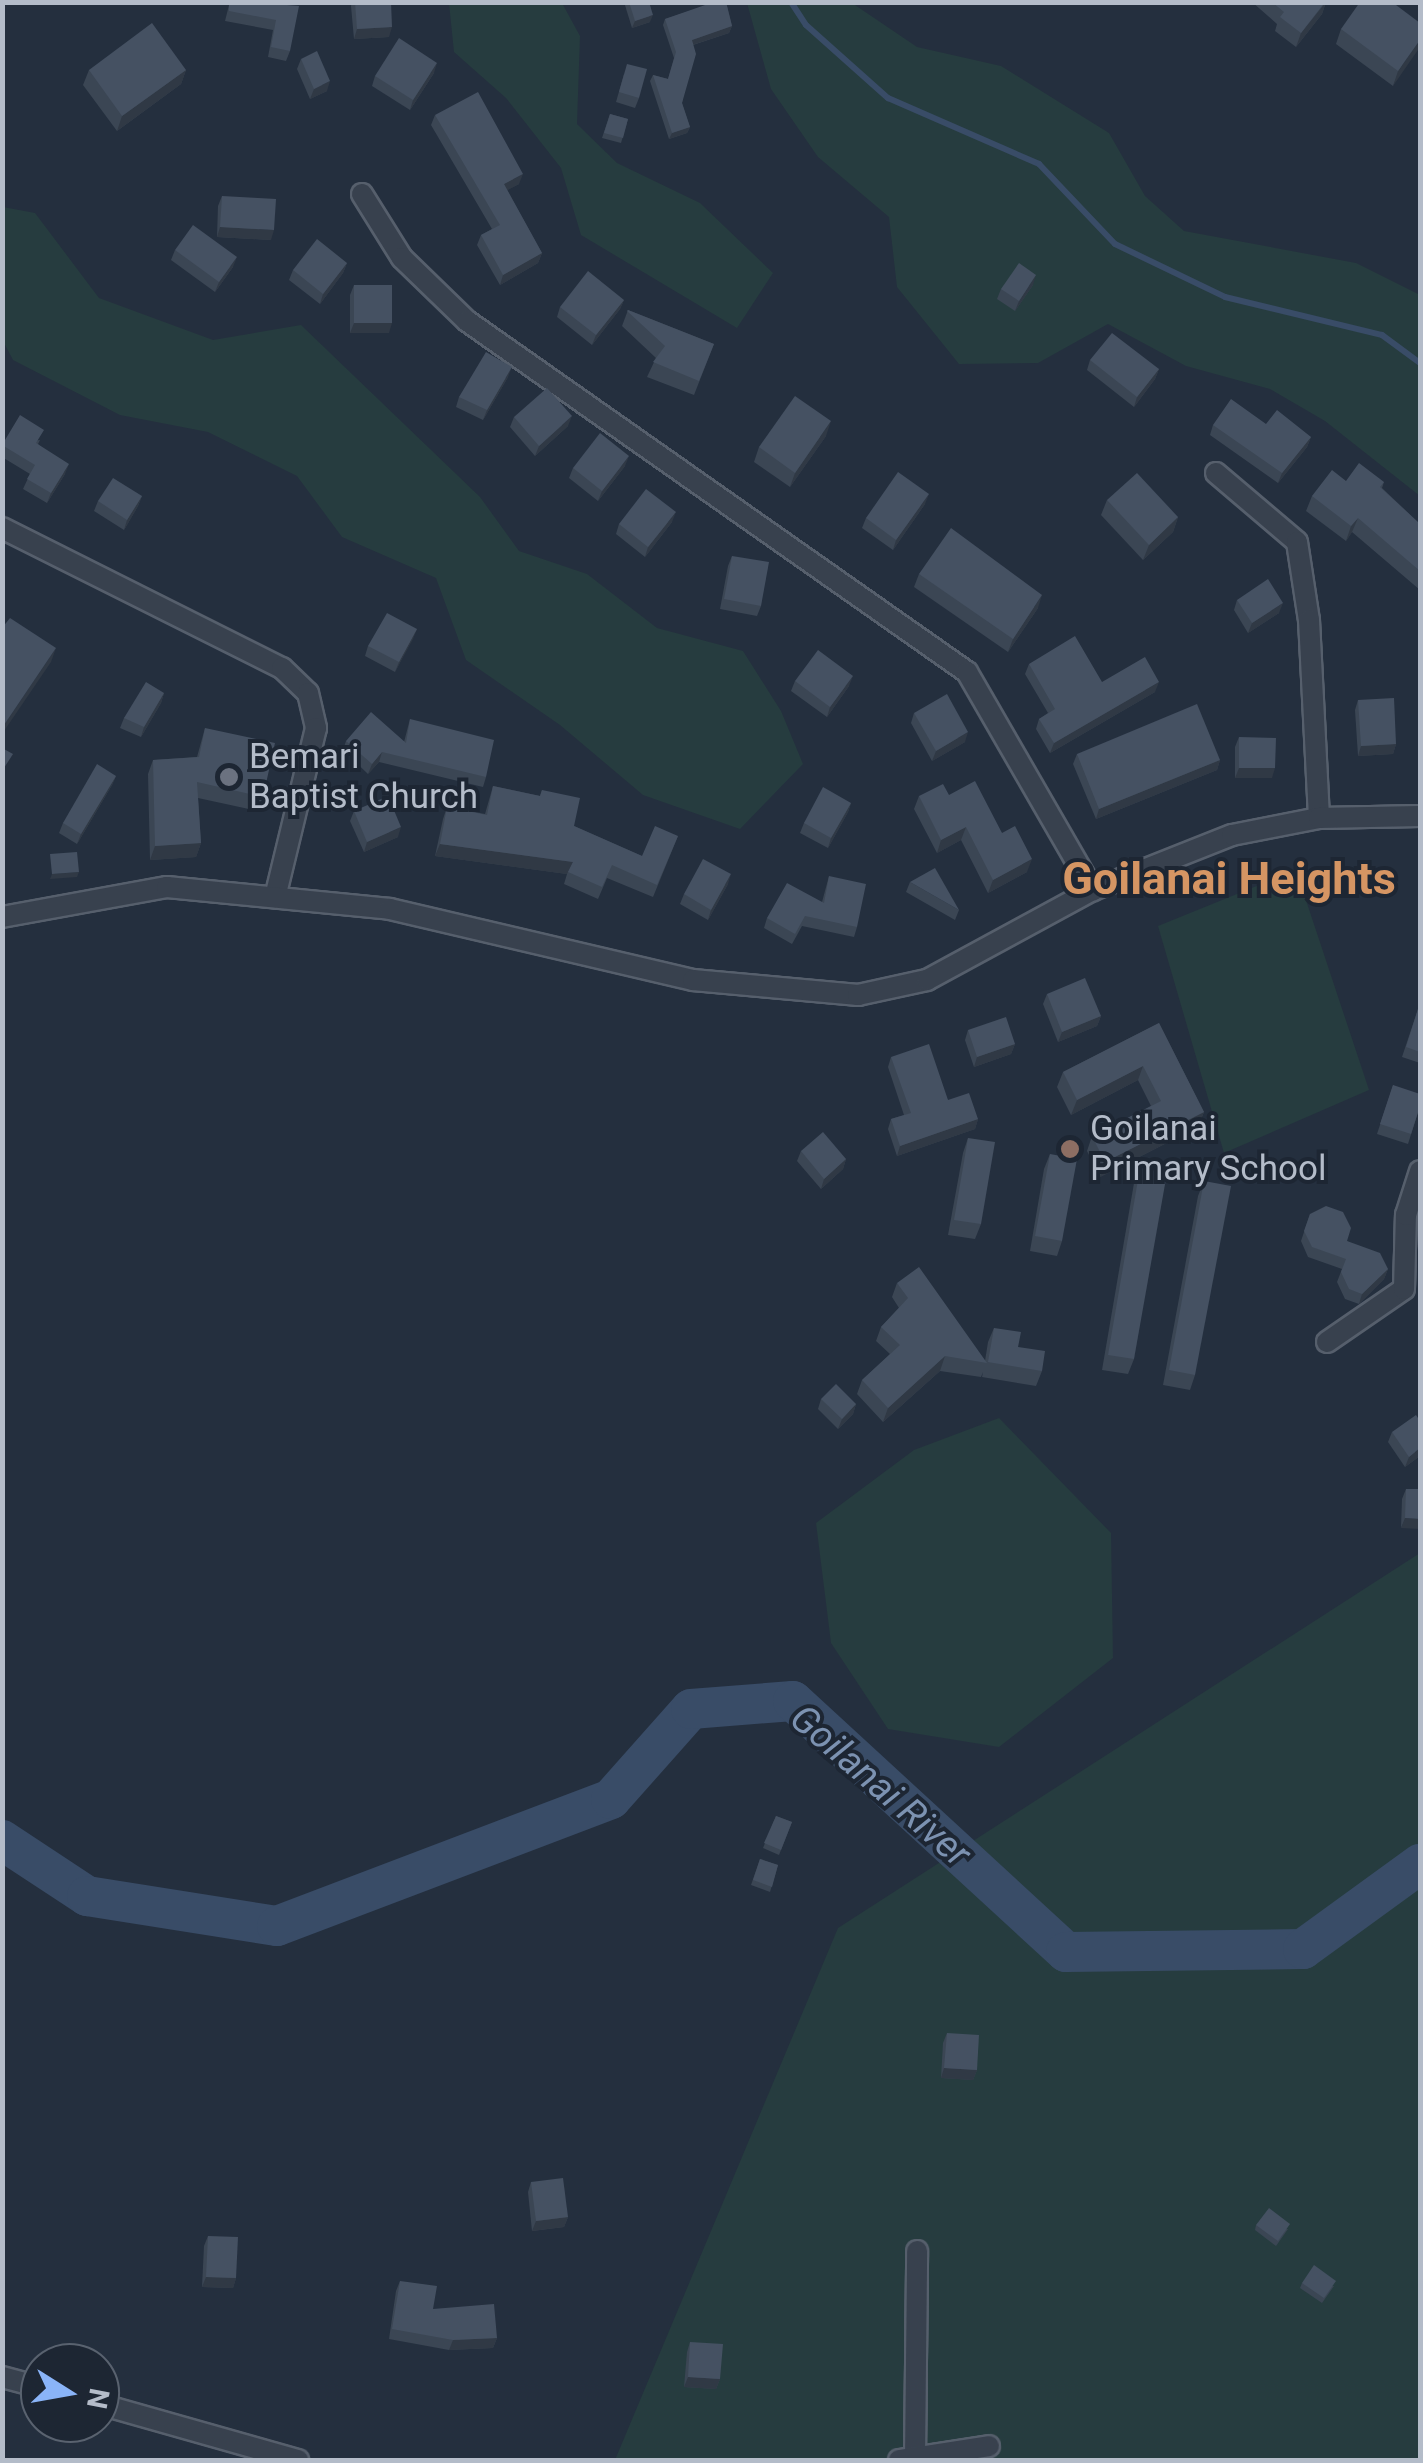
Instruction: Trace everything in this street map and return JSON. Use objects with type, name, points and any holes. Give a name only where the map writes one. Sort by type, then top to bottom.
[{"type":"street","points":[[362,194],[402,258],[467,322],[967,672],[1093,890]]},
{"type":"street","points":[[1216,473],[1296,542],[1310,620],[1318,818]]},
{"type":"street","points":[[3,529],[282,668],[308,693],[316,728],[275,897]]},
{"type":"street","points":[[2,917],[167,887],[390,909],[693,980],[858,995],[927,980],[1093,890],[1232,835],[1318,818],[1420,816]]},
{"type":"street","points":[[1328,1342],[1404,1289],[1406,1215],[1420,1171]]},
{"type":"street","points":[[916,2251],[907,2459],[989,2446]]},
{"type":"street","points":[[120,2410],[298,2460]]},
{"type":"green space","points":[[449,3],[562,3],[580,36],[577,124],[617,163],[700,203],[773,273],[737,328],[581,235],[561,168],[506,98],[454,52]]},
{"type":"green space","points":[[747,3],[852,3],[917,47],[1001,66],[1109,133],[1145,196],[1184,231],[1356,263],[1420,295],[1420,496],[1325,421],[1270,389],[1186,366],[1108,324],[1038,363],[959,364],[897,287],[889,217],[818,157],[771,89]]},
{"type":"green space","points":[[3,207],[35,213],[99,298],[213,340],[301,325],[480,497],[519,551],[587,574],[657,628],[743,651],[781,711],[803,764],[740,829],[643,795],[560,725],[466,660],[436,578],[342,537],[297,476],[208,432],[120,415],[13,360],[3,341]]},
{"type":"green space","points":[[1296,870],[1369,1090],[1224,1153],[1158,926]]},
{"type":"green space","points":[[999,1418],[1111,1533],[1113,1658],[999,1747],[888,1729],[831,1643],[816,1523],[914,1450]]},
{"type":"green space","points":[[1420,1553],[1420,2460],[615,2460],[838,1928]]},
{"type":"building","points":[[250,2],[299,6],[290,51],[271,47],[276,20],[229,11],[229,5]]},
{"type":"building","points":[[355,2],[391,2],[392,27],[357,29]]},
{"type":"building","points":[[629,2],[649,2],[653,15],[635,21]]},
{"type":"building","points":[[708,2],[726,2],[732,26],[692,40],[696,54],[682,103],[690,127],[672,133],[653,75],[668,79],[676,52],[665,19]]},
{"type":"building","points":[[1272,2],[1325,2],[1301,33],[1280,17],[1284,12]]},
{"type":"building","points":[[1360,2],[1392,2],[1420,23],[1420,40],[1398,71],[1341,29]]},
{"type":"building","points":[[152,23],[186,70],[122,116],[89,70]]},
{"type":"building","points":[[399,38],[437,63],[413,100],[375,76]]},
{"type":"building","points":[[317,51],[330,81],[314,89],[301,59]]},
{"type":"building","points":[[627,64],[647,69],[639,98],[619,92]]},
{"type":"building","points":[[478,92],[523,174],[504,184],[542,253],[503,275],[481,235],[500,225],[435,115]]},
{"type":"building","points":[[610,114],[628,119],[623,138],[604,133]]},
{"type":"building","points":[[222,196],[276,199],[274,230],[220,227]]},
{"type":"building","points":[[193,225],[237,257],[219,282],[175,250]]},
{"type":"building","points":[[317,239],[347,263],[323,294],[293,270]]},
{"type":"building","points":[[1019,263],[1036,275],[1019,301],[1001,289]]},
{"type":"building","points":[[588,271],[624,300],[596,335],[560,307]]},
{"type":"building","points":[[354,285],[392,285],[392,323],[354,323]]},
{"type":"building","points":[[628,310],[714,344],[699,381],[653,362],[665,346]]},
{"type":"building","points":[[1112,333],[1159,369],[1137,397],[1090,360]]},
{"type":"building","points":[[486,352],[512,367],[487,410],[459,397]]},
{"type":"building","points":[[547,388],[572,416],[539,446],[514,417]]},
{"type":"building","points":[[795,396],[831,421],[795,473],[759,447]]},
{"type":"building","points":[[1231,399],[1266,424],[1277,410],[1311,437],[1282,473],[1213,425]]},
{"type":"building","points":[[20,415],[44,430],[36,443],[69,464],[51,493],[27,479],[35,465],[2,445]]},
{"type":"building","points":[[600,433],[629,456],[602,491],[573,468]]},
{"type":"building","points":[[1359,463],[1384,482],[1380,487],[1420,524],[1420,571],[1358,518],[1351,526],[1312,496],[1332,470],[1346,481]]},
{"type":"building","points":[[898,472],[929,494],[896,540],[866,518]]},
{"type":"building","points":[[1137,473],[1178,517],[1149,545],[1107,500]]},
{"type":"building","points":[[113,478],[142,496],[127,520],[98,501]]},
{"type":"building","points":[[646,489],[676,512],[648,547],[619,524]]},
{"type":"building","points":[[951,528],[1042,595],[1013,639],[919,574]]},
{"type":"building","points":[[732,556],[769,562],[761,606],[724,599]]},
{"type":"building","points":[[1268,579],[1283,603],[1252,623],[1237,600]]},
{"type":"building","points":[[387,613],[417,629],[399,662],[368,646]]},
{"type":"building","points":[[10,618],[56,648],[2,728],[2,628]]},
{"type":"building","points":[[1075,636],[1102,682],[1145,657],[1159,682],[1054,743],[1039,719],[1055,709],[1029,664]]},
{"type":"building","points":[[818,650],[853,676],[830,707],[795,681]]},
{"type":"building","points":[[146,682],[164,693],[144,727],[124,718]]},
{"type":"building","points":[[947,694],[968,732],[936,751],[914,713]]},
{"type":"building","points":[[1394,698],[1396,744],[1361,746],[1358,700]]},
{"type":"building","points":[[1197,704],[1220,760],[1099,809],[1077,754]]},
{"type":"building","points":[[371,712],[406,743],[410,719],[494,740],[486,777],[382,752],[372,764],[346,741]]},
{"type":"building","points":[[205,728],[275,743],[263,797],[197,782],[201,843],[155,846],[153,760],[199,757]]},
{"type":"building","points":[[1239,737],[1276,738],[1275,768],[1239,768]]},
{"type":"building","points":[[2,748],[13,754],[2,771]]},
{"type":"building","points":[[97,764],[116,776],[81,834],[63,823]]},
{"type":"building","points":[[975,781],[1002,833],[1015,826],[1032,859],[993,880],[966,827],[941,840],[919,796],[943,784],[949,795]]},
{"type":"building","points":[[493,786],[540,796],[542,790],[580,798],[574,826],[642,856],[655,826],[678,836],[657,885],[612,865],[602,887],[568,872],[573,862],[440,844],[447,807],[487,815]]},
{"type":"building","points":[[823,787],[851,803],[831,838],[804,823]]},
{"type":"building","points":[[388,796],[401,827],[367,842],[354,811]]},
{"type":"building","points":[[77,852],[79,872],[52,874],[50,854]]},
{"type":"building","points":[[703,859],[731,874],[711,910],[684,894]]},
{"type":"building","points":[[935,868],[959,910],[910,882]]},
{"type":"building","points":[[829,876],[866,884],[857,927],[805,916],[795,934],[767,918],[787,883],[824,903]]},
{"type":"building","points":[[1085,978],[1101,1016],[1062,1032],[1047,994]]},
{"type":"building","points":[[1420,1009],[1420,1052],[1406,1047]]},
{"type":"building","points":[[1006,1017],[1015,1044],[977,1057],[968,1030]]},
{"type":"building","points":[[1159,1023],[1204,1112],[1105,1162],[1092,1136],[1161,1101],[1143,1066],[1077,1100],[1063,1072]]},
{"type":"building","points":[[929,1044],[948,1100],[969,1093],[978,1119],[900,1146],[891,1119],[911,1113],[891,1057]]},
{"type":"building","points":[[1393,1085],[1420,1094],[1411,1134],[1380,1124]]},
{"type":"building","points":[[823,1132],[846,1159],[824,1179],[801,1151]]},
{"type":"building","points":[[968,1138],[995,1142],[981,1224],[954,1220]]},
{"type":"building","points":[[1050,1154],[1077,1159],[1062,1241],[1035,1236]]},
{"type":"building","points":[[1140,1168],[1167,1173],[1134,1359],[1108,1355]]},
{"type":"building","points":[[1204,1181],[1231,1186],[1195,1375],[1169,1370]]},
{"type":"building","points":[[1326,1206],[1343,1212],[1351,1228],[1347,1241],[1380,1253],[1388,1269],[1362,1294],[1349,1289],[1341,1272],[1346,1259],[1312,1247],[1304,1231],[1310,1214]]},
{"type":"building","points":[[919,1267],[987,1363],[945,1356],[888,1408],[862,1380],[900,1345],[881,1327],[908,1298],[897,1283]]},
{"type":"building","points":[[994,1328],[1021,1332],[1018,1347],[1045,1351],[1042,1371],[988,1362]]},
{"type":"building","points":[[836,1384],[856,1404],[842,1419],[821,1399]]},
{"type":"building","points":[[1416,1415],[1420,1421],[1420,1448],[1409,1457],[1392,1432]]},
{"type":"building","points":[[1406,1489],[1420,1489],[1420,1519],[1405,1518]]},
{"type":"building","points":[[776,1816],[792,1822],[781,1850],[764,1843]]},
{"type":"building","points":[[760,1859],[778,1865],[772,1887],[753,1880]]},
{"type":"building","points":[[947,2033],[979,2035],[977,2070],[944,2068]]},
{"type":"building","points":[[563,2178],[568,2217],[536,2221],[531,2182]]},
{"type":"building","points":[[1269,2208],[1290,2224],[1278,2241],[1256,2225]]},
{"type":"building","points":[[208,2236],[238,2237],[236,2278],[206,2277]]},
{"type":"building","points":[[1314,2265],[1336,2281],[1324,2298],[1302,2283]]},
{"type":"building","points":[[400,2281],[437,2286],[433,2309],[494,2304],[497,2338],[453,2340],[392,2329]]},
{"type":"building","points":[[690,2342],[723,2344],[720,2379],[688,2377]]},
{"type":"waterway","points":[[791,2],[806,25],[888,98],[1039,164],[1115,244],[1225,297],[1382,335],[1420,363]]},
{"type":"waterway","name":"Goilanai River","points":[[2,1840],[87,1896],[277,1926],[611,1799],[691,1709],[793,1701],[1066,1952],[1303,1949],[1420,1864]]},
{"type":"place","name":"Bemari Baptist Church","points":[[229,777]]},
{"type":"place","name":"Goilanai Primary School","points":[[1070,1149]]},
{"type":"district","name":"Goilanai Heights","points":[[1229,879]]}]
